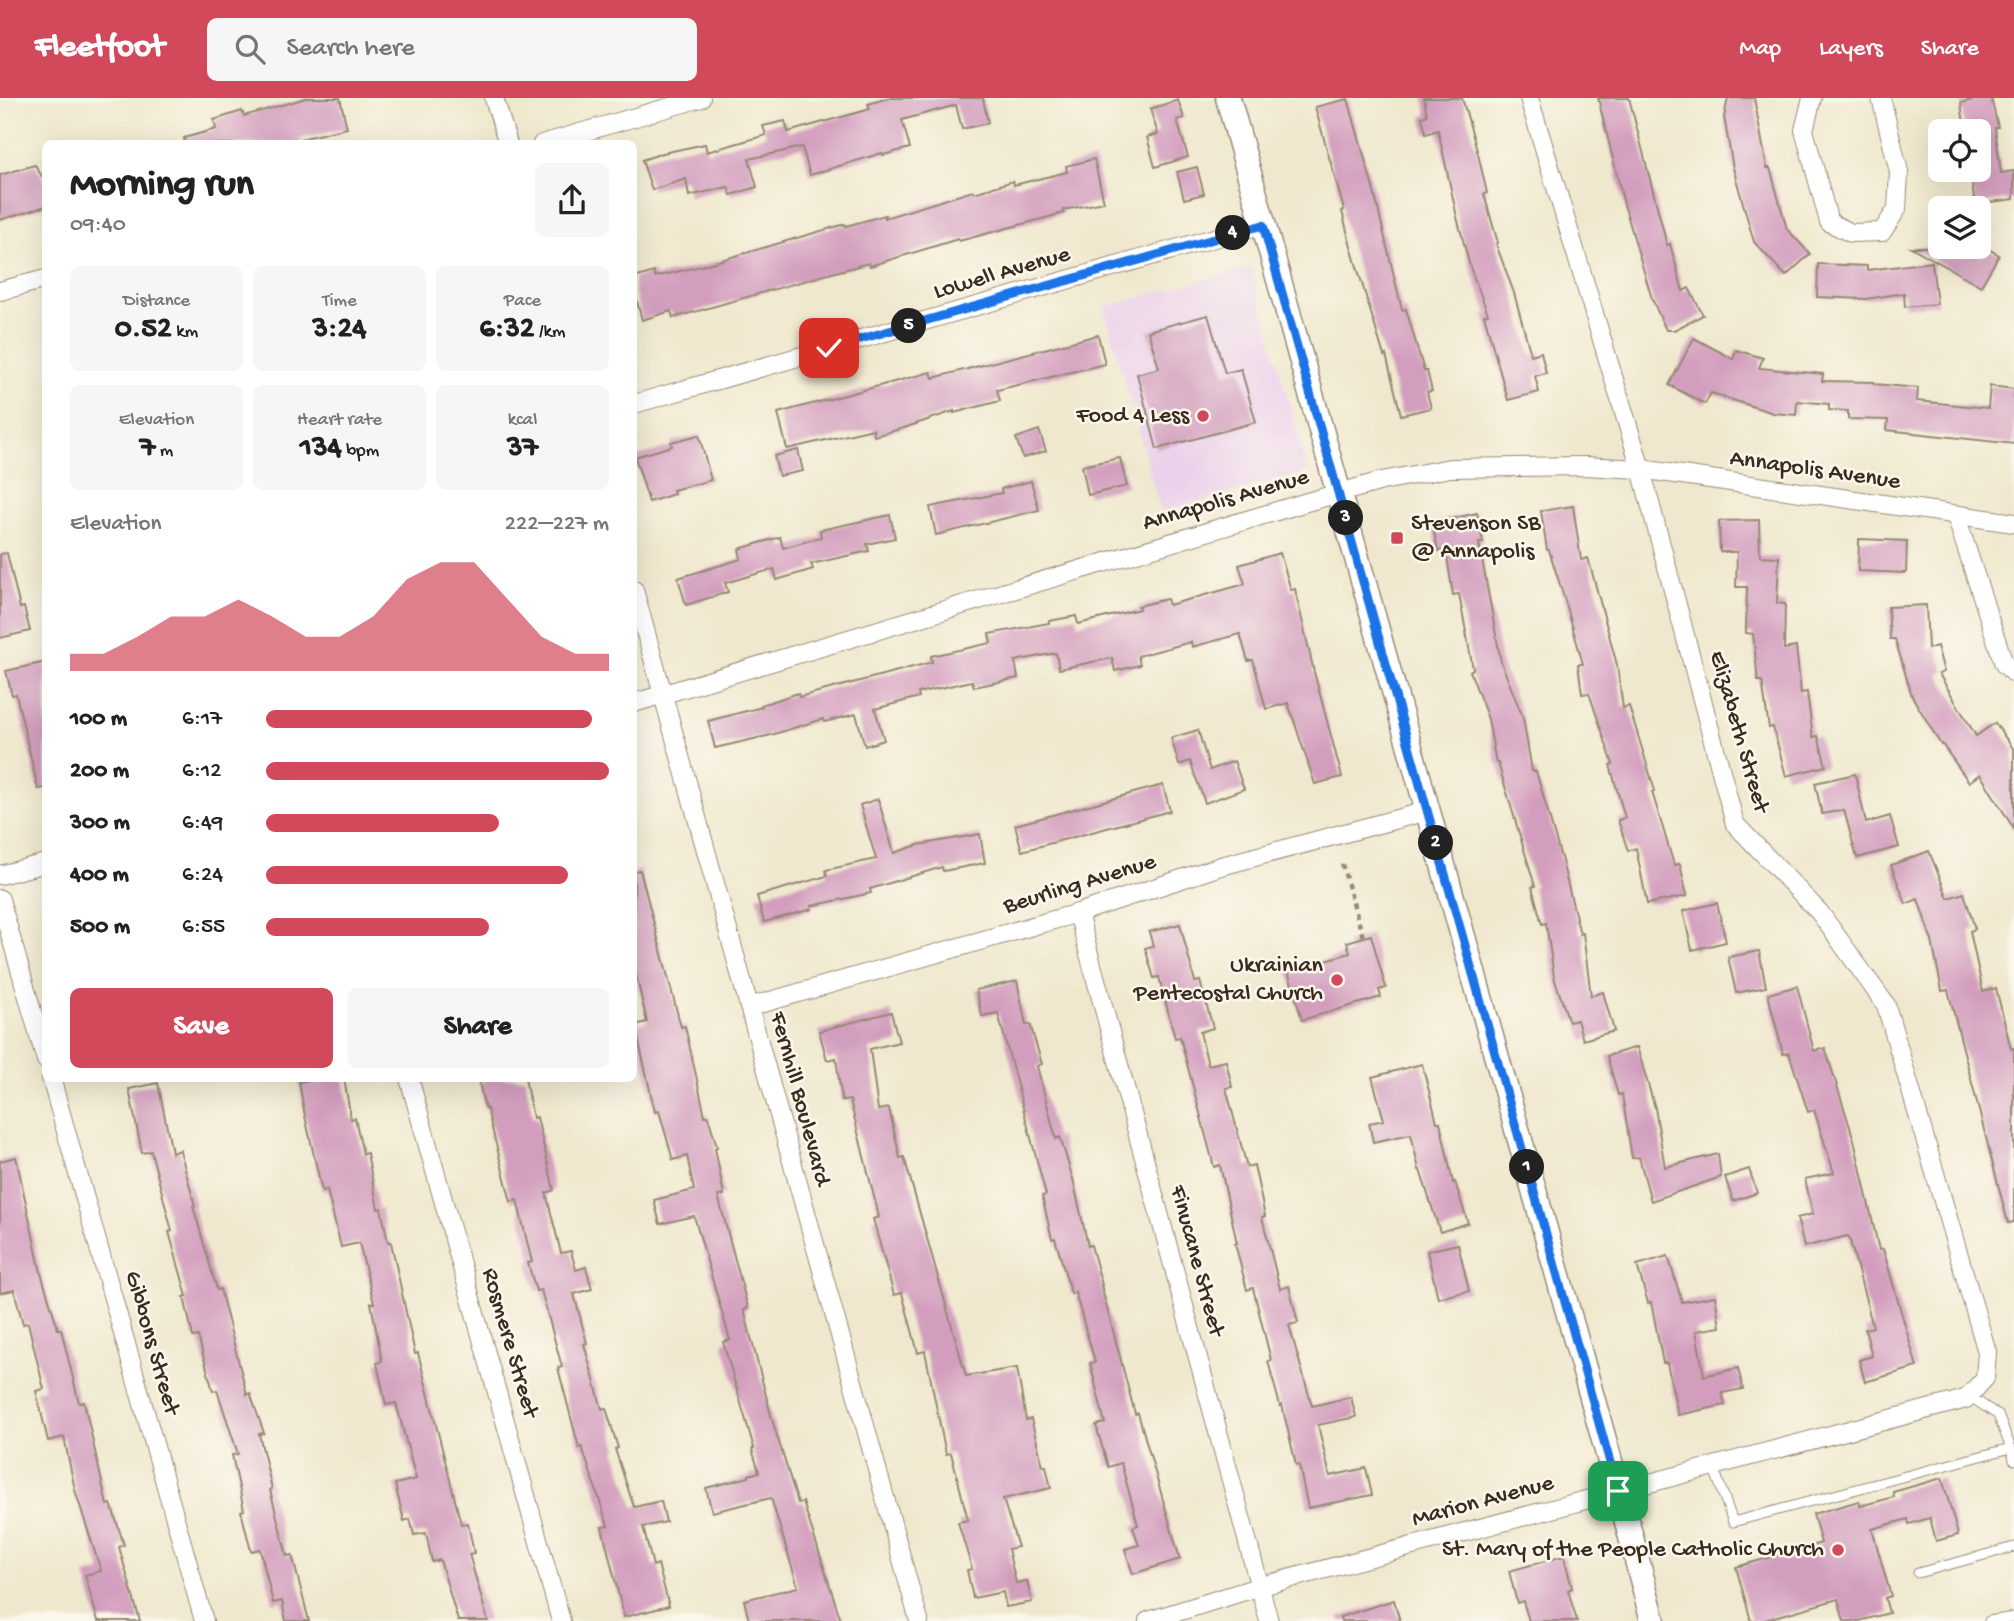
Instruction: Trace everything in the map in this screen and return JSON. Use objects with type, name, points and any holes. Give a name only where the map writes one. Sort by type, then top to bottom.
[{"type":"main road","points":[[1228,98],[1653,1621]]},
{"type":"street","points":[[494,98],[507,140]]},
{"type":"street","points":[[556,140],[701,98]]},
{"type":"street","name":"Elizabeth Street","points":[[1529,98],[1641,470],[1735,824],[1820,913],[1886,1005],[1987,1352],[1985,1378]]},
{"type":"street","points":[[1812,98],[1804,130],[1829,222],[1852,233],[1882,232],[1897,209],[1899,172],[1881,98]]},
{"type":"street","name":"Lowell Avenue","points":[[637,403],[1263,225]]},
{"type":"street","points":[[0,291],[42,280]]},
{"type":"street","name":"Annapolis Avenue","points":[[637,702],[1339,493],[1382,481],[1450,468],[1584,466],[1641,470],[2014,523]]},
{"type":"street","points":[[1956,516],[2004,664],[2014,673]]},
{"type":"street","name":"Fernhill Boulevard","points":[[637,601],[919,1621]]},
{"type":"street","name":"Beurling Avenue","points":[[749,1007],[1077,913],[1221,866],[1427,811]]},
{"type":"street","points":[[0,875],[42,864]]},
{"type":"street","points":[[0,899],[42,1046]]},
{"type":"street","name":"Finucane Street","points":[[1077,913],[1269,1621]]},
{"type":"street","name":"Gibbons Street","points":[[52,1082],[204,1621]]},
{"type":"street","name":"Rosmere Street","points":[[410,1082],[561,1621]]},
{"type":"street","name":"Marion Avenue","points":[[1148,1621],[1258,1587],[1966,1399],[1985,1378]]},
{"type":"lane","points":[[1969,1396],[1998,1415],[2014,1460]]},
{"type":"lane","points":[[1713,1466],[1733,1522],[2011,1448]]},
{"type":"lane","points":[[1918,1573],[2014,1547]]},
{"type":"lane","points":[[1989,1621],[2014,1617]]},
{"type":"path","points":[[1342,864],[1363,937]]},
{"type":"shaded area","points":[[1251,267],[1308,471],[1161,512],[1104,307]]},
{"type":"building","points":[[306,98],[340,98],[347,128],[300,140],[184,140],[216,129],[214,120],[242,111],[244,116]]},
{"type":"building","points":[[888,98],[983,98],[988,123],[962,129],[956,105],[902,120],[910,148],[883,155],[882,153],[810,175],[802,147],[749,159],[757,187],[731,195],[728,187],[689,196],[686,179],[652,190],[642,160],[705,144],[707,152],[766,135],[763,126],[785,121],[788,132],[870,109],[868,104]]},
{"type":"building","points":[[1424,98],[1462,98],[1478,154],[1487,193],[1484,194],[1498,243],[1496,244],[1514,293],[1531,355],[1541,352],[1546,373],[1535,376],[1539,392],[1508,400],[1484,315],[1488,314],[1470,267],[1457,217],[1438,130],[1426,134],[1422,117],[1427,115]]},
{"type":"building","points":[[1598,98],[1629,98],[1667,245],[1670,244],[1683,291],[1689,288],[1703,315],[1674,330],[1666,330],[1652,299],[1624,204]]},
{"type":"building","points":[[1728,98],[1754,98],[1767,168],[1770,168],[1787,229],[1810,254],[1786,276],[1754,242],[1733,168],[1724,117]]},
{"type":"building","points":[[1991,98],[1998,127],[1995,128],[2001,173],[2014,171],[2014,199],[1991,202],[1991,196],[1974,196],[1972,182],[1991,182],[1991,119],[1963,119],[1961,103]]},
{"type":"building","points":[[1348,99],[1373,188],[1402,310],[1406,309],[1432,391],[1427,392],[1431,408],[1401,415],[1386,355],[1384,356],[1351,247],[1342,211],[1344,210],[1315,107]]},
{"type":"building","points":[[1178,100],[1184,118],[1177,120],[1188,157],[1155,167],[1147,137],[1158,134],[1150,109]]},
{"type":"building","points":[[1094,159],[1104,202],[1063,210],[1064,213],[959,241],[958,239],[870,266],[869,263],[673,318],[671,311],[642,320],[637,301],[637,277],[654,272],[655,277],[701,266],[845,224],[846,226],[885,215],[885,218],[973,191],[974,193],[1013,181],[1014,185],[1067,172],[1066,166]]},
{"type":"building","points":[[35,165],[42,176],[42,207],[0,220],[0,175]]},
{"type":"building","points":[[1197,167],[1204,194],[1184,199],[1177,172]]},
{"type":"building","points":[[1911,247],[1928,247],[1928,256]]},
{"type":"building","points":[[1991,250],[1999,255],[1981,286],[1933,259],[1991,259]]},
{"type":"building","points":[[1932,262],[1937,304],[1905,307],[1904,293],[1866,299],[1817,297],[1818,264],[1867,266],[1867,270]]},
{"type":"building","points":[[1208,315],[1225,373],[1241,369],[1256,422],[1157,449],[1137,374],[1159,368],[1148,331]]},
{"type":"building","points":[[1098,335],[1105,364],[997,390],[1000,401],[954,411],[904,428],[874,436],[873,429],[787,449],[778,413],[931,372],[933,378]]},
{"type":"building","points":[[1694,338],[1733,359],[1736,350],[1763,358],[1759,368],[1823,374],[1822,381],[1874,382],[1918,388],[1917,401],[1988,408],[1990,386],[2014,389],[2014,444],[1887,430],[1888,420],[1848,419],[1848,411],[1829,410],[1829,404],[1797,401],[1796,415],[1773,413],[1711,393],[1705,404],[1669,385]]},
{"type":"building","points":[[1039,430],[1046,451],[1023,458],[1016,438]]},
{"type":"building","points":[[699,435],[711,480],[673,490],[674,494],[649,502],[637,456],[672,446],[671,442]]},
{"type":"building","points":[[798,450],[803,471],[779,476],[774,456]]},
{"type":"building","points":[[1120,458],[1127,486],[1088,495],[1082,466]]},
{"type":"building","points":[[1031,481],[1039,510],[936,535],[930,507],[1002,493],[1001,489]]},
{"type":"building","points":[[1573,506],[1581,560],[1588,558],[1617,665],[1623,708],[1629,706],[1674,865],[1680,864],[1687,896],[1647,904],[1636,848],[1628,851],[1618,820],[1625,818],[1610,765],[1613,764],[1589,693],[1582,694],[1578,664],[1583,664],[1547,550],[1541,511]]},
{"type":"building","points":[[1477,513],[1483,542],[1479,543],[1501,662],[1523,718],[1532,771],[1536,771],[1580,934],[1583,933],[1591,996],[1603,992],[1614,1031],[1583,1040],[1577,1020],[1569,1022],[1554,977],[1546,923],[1542,924],[1532,887],[1535,886],[1496,763],[1488,719],[1470,671],[1473,669],[1459,594],[1453,595],[1446,550],[1438,551],[1432,523]]},
{"type":"building","points":[[890,515],[895,538],[867,544],[869,551],[811,564],[813,569],[777,580],[774,569],[725,583],[728,592],[686,605],[678,578],[741,559],[739,549],[780,537],[783,548],[821,537],[820,530]]},
{"type":"building","points":[[1759,520],[1760,556],[1779,557],[1777,603],[1785,604],[1784,649],[1796,647],[1801,693],[1807,692],[1813,737],[1818,736],[1826,766],[1786,776],[1773,727],[1769,728],[1762,681],[1758,681],[1753,634],[1746,633],[1747,587],[1736,587],[1737,552],[1720,552],[1719,521]]},
{"type":"building","points":[[1859,539],[1907,541],[1906,573],[1858,571]]},
{"type":"building","points":[[7,553],[20,608],[24,607],[30,631],[0,638],[0,554]]},
{"type":"building","points":[[1280,553],[1291,590],[1295,589],[1342,777],[1315,784],[1288,703],[1266,709],[1253,660],[1248,661],[1240,634],[1192,647],[1191,642],[1138,656],[1140,665],[1115,671],[1112,658],[1059,669],[1056,653],[1015,661],[1018,678],[974,687],[972,681],[918,693],[919,697],[875,709],[884,740],[865,746],[856,714],[824,722],[823,719],[715,748],[708,721],[762,707],[761,705],[798,693],[799,697],[932,662],[931,656],[991,643],[989,634],[1076,616],[1078,624],[1167,599],[1169,605],[1245,584],[1239,565]]},
{"type":"building","points":[[1926,605],[1928,649],[1937,646],[1944,672],[1939,674],[1976,736],[1995,723],[2014,750],[2014,829],[1980,774],[1969,782],[1941,745],[1912,696],[1895,639],[1890,639],[1888,607]]},
{"type":"building","points":[[42,663],[42,788],[38,789],[16,694],[12,695],[6,671]]},
{"type":"building","points":[[1198,730],[1210,770],[1234,761],[1244,789],[1205,803],[1190,761],[1179,765],[1171,738]]},
{"type":"building","points":[[1855,774],[1866,823],[1890,816],[1899,847],[1857,858],[1844,810],[1822,814],[1815,783]]},
{"type":"building","points":[[1163,785],[1170,811],[1022,851],[1015,825]]},
{"type":"building","points":[[878,799],[894,853],[918,845],[980,834],[985,863],[943,871],[942,867],[870,889],[871,893],[811,906],[812,909],[764,922],[757,896],[827,876],[826,870],[876,859],[860,805]]},
{"type":"building","points":[[1929,851],[1948,898],[1964,893],[1975,929],[1970,931],[1983,992],[1996,988],[2011,1049],[2014,1048],[2014,1222],[2008,1223],[1948,990],[1942,991],[1932,941],[1918,899],[1906,904],[1891,865]]},
{"type":"building","points":[[637,870],[640,870],[681,1027],[685,1026],[705,1116],[708,1116],[717,1147],[715,1148],[724,1195],[718,1196],[748,1308],[744,1310],[773,1423],[798,1503],[803,1502],[841,1621],[749,1621],[744,1600],[798,1587],[771,1498],[712,1512],[706,1488],[759,1472],[723,1342],[730,1340],[694,1216],[660,1224],[654,1200],[694,1190],[687,1156],[673,1160],[659,1111],[655,1112],[637,1034],[637,1024],[647,1022],[637,979]]},
{"type":"building","points":[[1717,903],[1726,942],[1692,950],[1683,911]]},
{"type":"building","points":[[1180,924],[1195,982],[1200,981],[1213,1028],[1200,1032],[1208,1065],[1226,1061],[1232,1087],[1226,1088],[1247,1167],[1254,1165],[1265,1216],[1262,1217],[1280,1289],[1289,1286],[1298,1323],[1289,1325],[1312,1406],[1351,1397],[1356,1417],[1318,1425],[1330,1476],[1366,1468],[1372,1495],[1308,1508],[1299,1465],[1296,1465],[1268,1361],[1271,1360],[1253,1288],[1247,1290],[1220,1165],[1214,1167],[1180,1037],[1175,1038],[1159,977],[1154,978],[1145,948],[1153,946],[1149,932]]},
{"type":"building","name":"Ukrainian Pentecostal Church","points":[[1371,935],[1386,988],[1379,990],[1381,997],[1302,1020],[1288,971],[1350,953],[1347,942]]},
{"type":"building","points":[[1759,951],[1766,987],[1736,993],[1728,957]]},
{"type":"building","points":[[1017,981],[1026,1025],[1030,1024],[1042,1064],[1037,1066],[1056,1139],[1060,1137],[1073,1179],[1088,1246],[1091,1245],[1135,1414],[1138,1413],[1180,1559],[1133,1574],[1125,1549],[1139,1545],[1133,1527],[1138,1525],[1121,1463],[1108,1467],[1096,1425],[1105,1423],[1090,1363],[1095,1362],[1075,1292],[1071,1294],[1055,1238],[1052,1239],[1042,1196],[1046,1195],[998,1013],[982,1016],[976,990]]},
{"type":"building","points":[[1797,986],[1814,1051],[1825,1048],[1854,1140],[1879,1250],[1883,1249],[1917,1367],[1865,1382],[1859,1360],[1872,1356],[1865,1329],[1873,1327],[1849,1237],[1804,1247],[1797,1218],[1813,1214],[1805,1179],[1834,1173],[1814,1110],[1808,1112],[1789,1053],[1783,1054],[1768,994]]},
{"type":"building","points":[[891,1012],[899,1042],[870,1049],[878,1110],[889,1108],[900,1158],[904,1157],[966,1376],[1017,1368],[1026,1420],[1031,1419],[1043,1466],[1046,1466],[1051,1488],[1003,1499],[1018,1547],[1008,1549],[1016,1583],[1027,1581],[1032,1602],[1006,1607],[1003,1592],[973,1598],[967,1570],[972,1569],[958,1522],[968,1520],[951,1453],[946,1454],[925,1351],[918,1353],[902,1293],[894,1295],[873,1219],[879,1217],[850,1100],[842,1101],[836,1058],[827,1060],[819,1031]]},
{"type":"building","points":[[1637,1047],[1655,1108],[1665,1167],[1718,1154],[1721,1177],[1651,1201],[1639,1157],[1632,1158],[1622,1094],[1618,1095],[1607,1056]]},
{"type":"building","points":[[1422,1064],[1437,1122],[1440,1122],[1453,1183],[1455,1182],[1468,1223],[1440,1232],[1419,1170],[1411,1134],[1373,1142],[1369,1123],[1384,1120],[1372,1077]]},
{"type":"building","points":[[299,1082],[345,1082],[351,1119],[355,1118],[363,1154],[367,1153],[378,1209],[381,1208],[388,1242],[391,1242],[415,1354],[418,1353],[461,1524],[468,1523],[474,1553],[469,1554],[488,1621],[458,1621],[440,1560],[432,1562],[426,1533],[414,1535],[410,1519],[404,1521],[395,1484],[416,1479],[396,1403],[386,1405],[377,1363],[382,1361],[371,1303],[374,1303],[359,1243],[341,1247],[327,1190],[322,1191]]},
{"type":"building","points":[[479,1082],[526,1082],[533,1118],[537,1117],[554,1190],[546,1193],[561,1253],[571,1251],[576,1270],[586,1267],[592,1289],[574,1294],[587,1343],[584,1344],[602,1409],[606,1408],[618,1448],[615,1449],[634,1507],[661,1501],[666,1522],[643,1527],[653,1566],[658,1564],[669,1606],[624,1617],[602,1527],[608,1526],[582,1447],[579,1448],[558,1368],[562,1367],[541,1290],[536,1291],[528,1263],[532,1262],[517,1200],[511,1202]]},
{"type":"building","points":[[158,1083],[172,1153],[180,1150],[193,1206],[217,1290],[220,1289],[247,1395],[250,1393],[264,1433],[259,1434],[272,1489],[270,1490],[287,1556],[292,1555],[309,1621],[286,1621],[282,1601],[273,1603],[260,1549],[251,1551],[232,1455],[238,1454],[217,1390],[213,1391],[198,1336],[193,1337],[184,1297],[187,1296],[169,1232],[172,1231],[151,1151],[142,1153],[129,1089]]},
{"type":"building","points":[[16,1157],[41,1273],[58,1329],[61,1329],[79,1403],[84,1402],[107,1505],[111,1504],[124,1545],[119,1547],[140,1621],[98,1621],[85,1575],[101,1571],[75,1490],[64,1437],[48,1441],[36,1391],[44,1389],[28,1323],[23,1324],[14,1290],[0,1293],[0,1161]]},
{"type":"building","points":[[1749,1169],[1757,1193],[1733,1201],[1725,1177]]},
{"type":"building","points":[[1458,1244],[1469,1291],[1438,1298],[1427,1251]]},
{"type":"building","points":[[1668,1256],[1682,1302],[1715,1296],[1720,1327],[1696,1331],[1704,1376],[1738,1368],[1743,1389],[1722,1393],[1725,1405],[1678,1415],[1667,1363],[1663,1363],[1651,1302],[1648,1303],[1637,1265]]},
{"type":"building","name":"St. Mary of the People Catholic Church","points":[[1942,1478],[1958,1535],[1936,1541],[1930,1518],[1909,1524],[1908,1519],[1872,1529],[1891,1596],[1885,1598],[1889,1613],[1859,1621],[1844,1621],[1838,1599],[1761,1621],[1751,1621],[1736,1567],[1821,1543],[1813,1514],[1859,1501],[1860,1506],[1894,1497],[1893,1492]]},
{"type":"building","points":[[1564,1556],[1572,1588],[1568,1590],[1577,1621],[1529,1621],[1523,1601],[1517,1603],[1509,1571]]},
{"type":"building","points":[[1394,1600],[1400,1621],[1341,1621],[1340,1617]]},
{"type":"place","name":"Food 4 Less","points":[[1203,416]]},
{"type":"place","name":"Stevenson SB @ Annapolis","points":[[1397,538]]},
{"type":"place","name":"Ukrainian Pentecostal Church","points":[[1337,980]]},
{"type":"place","name":"St. Mary of the People Catholic Church","points":[[1838,1550]]},
{"type":"route","points":[[829,348],[1263,225],[1618,1491]]}]
